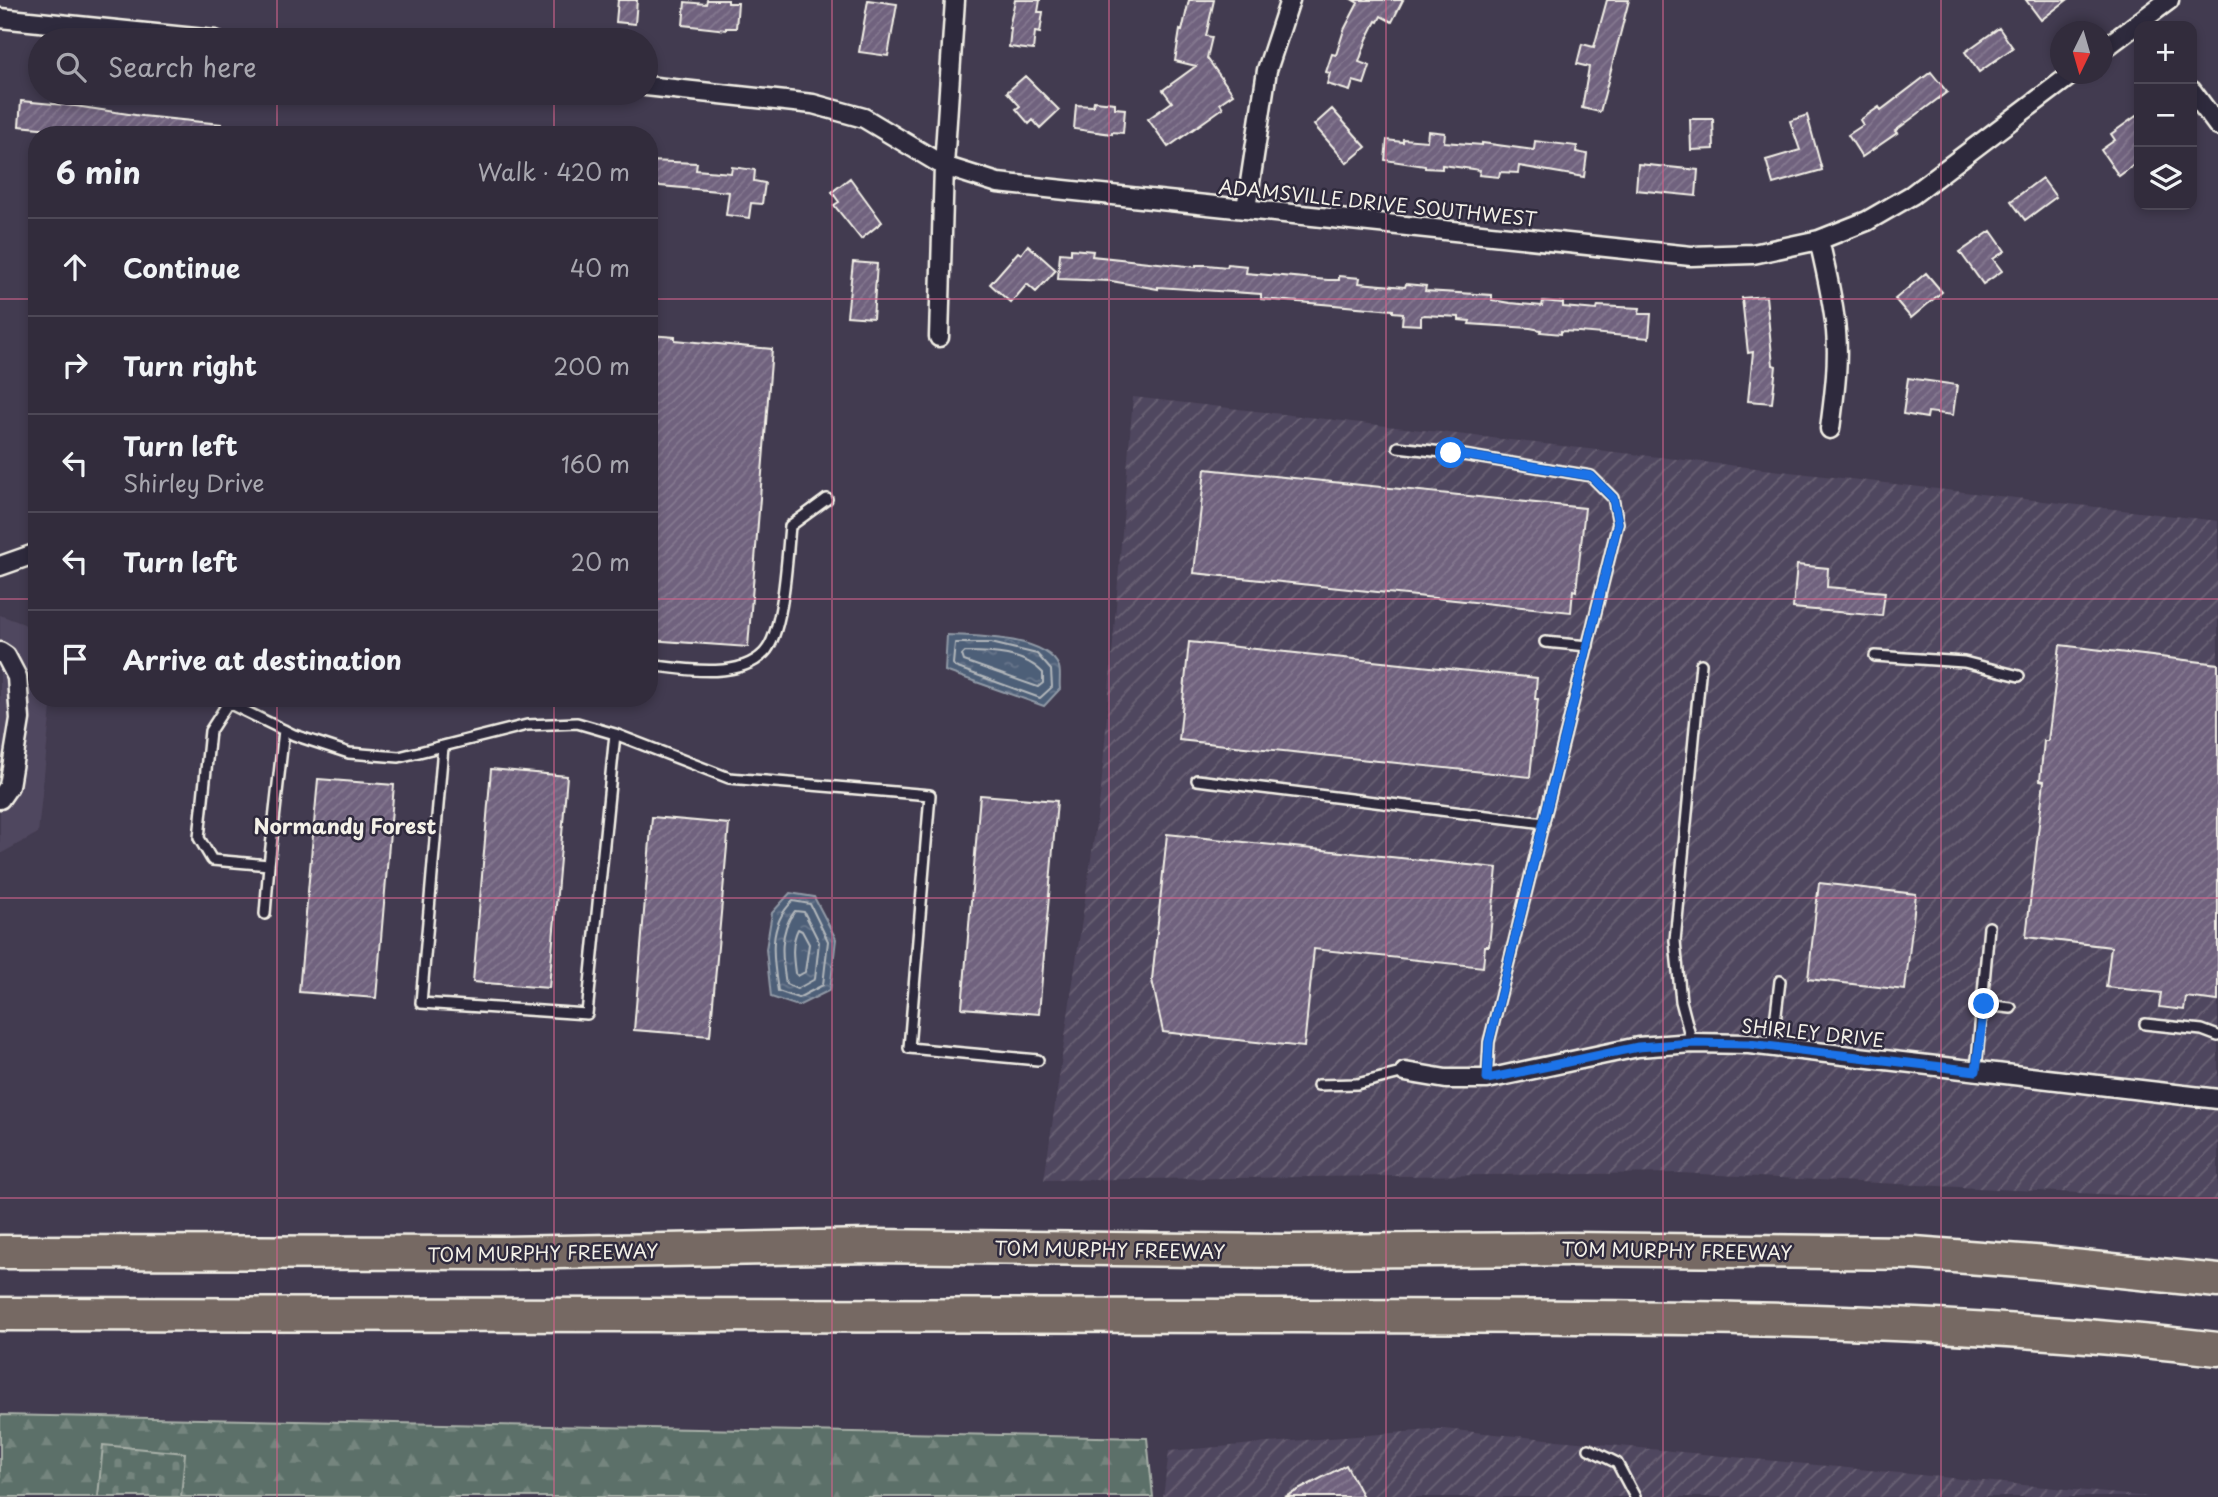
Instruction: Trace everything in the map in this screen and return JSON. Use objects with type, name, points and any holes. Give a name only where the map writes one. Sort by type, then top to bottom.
[{"type":"highway","name":"TOM MURPHY FREEWAY","points":[[0,1252],[504,1253],[871,1246],[1276,1251],[1694,1250],[1914,1253],[2218,1281]]},
{"type":"highway","points":[[0,1314],[1722,1317],[1872,1322],[2218,1349]]},
{"type":"street","points":[[939,337],[944,166],[955,0]]},
{"type":"street","points":[[1246,209],[1267,69],[1290,0]]},
{"type":"street","points":[[2144,21],[2169,0]]},
{"type":"street","points":[[0,18],[98,28]]},
{"type":"street","points":[[2113,43],[2134,29]]},
{"type":"street","name":"ADAMSVILLE DRIVE SOUTHWEST","points":[[658,87],[813,104],[864,118],[944,166],[998,183],[1691,256],[1753,254],[1819,240],[1867,221],[1912,195],[2059,84]]},
{"type":"street","points":[[2197,98],[2218,126]]},
{"type":"street","points":[[1819,240],[1830,286],[1836,334],[1836,382],[1830,429]]},
{"type":"street","points":[[0,566],[28,556]]},
{"type":"street","points":[[0,652],[6,656],[17,677],[20,719],[9,786],[0,799]]},
{"type":"street","name":"SHIRLEY DRIVE","points":[[1405,1072],[1446,1079],[1487,1079],[1638,1047],[1692,1043],[1749,1044],[2218,1099]]},
{"type":"lane","points":[[1398,447],[1591,476],[1613,498],[1618,523],[1489,1042],[1487,1079]]},
{"type":"lane","points":[[658,666],[699,671],[730,669],[764,654],[770,645],[782,600],[790,526],[827,499]]},
{"type":"lane","points":[[1545,642],[1588,646]]},
{"type":"lane","points":[[1875,656],[1964,662],[2019,676]]},
{"type":"lane","points":[[1692,1043],[1681,1001],[1675,941],[1701,664]]},
{"type":"lane","points":[[221,707],[209,731],[199,838],[212,860],[269,865]]},
{"type":"lane","points":[[238,707],[284,730],[349,753],[400,757],[527,725],[577,723],[615,734],[729,778],[930,795],[909,1048],[1038,1060]]},
{"type":"lane","points":[[265,914],[284,730]]},
{"type":"lane","points":[[443,747],[421,1003],[587,1014],[615,734]]},
{"type":"lane","points":[[1197,780],[1544,823]]},
{"type":"lane","points":[[1976,1071],[1989,927]]},
{"type":"lane","points":[[1772,1047],[1780,981]]},
{"type":"lane","points":[[1984,1004],[2011,1008]]},
{"type":"lane","points":[[2146,1024],[2202,1030],[2218,1036]]},
{"type":"lane","points":[[1318,1085],[1357,1084],[1405,1072]]},
{"type":"lane","points":[[1589,1449],[1617,1463],[1635,1497]]},
{"type":"shaded area","points":[[1133,397],[2218,521],[2218,1200],[1680,1173],[1044,1180],[1101,790]]},
{"type":"shaded area","points":[[0,615],[24,624],[28,629],[28,707],[51,707],[38,833],[0,854]]},
{"type":"shaded area","points":[[1443,1429],[2149,1497],[1163,1497],[1169,1451]]},
{"type":"green space","points":[[0,1415],[1147,1438],[1153,1497],[0,1497]]},
{"type":"green space","points":[[103,1445],[185,1453],[181,1497],[98,1497]]},
{"type":"water","points":[[947,635],[1009,640],[1040,649],[1052,657],[1059,667],[1060,689],[1044,706],[945,671]]},
{"type":"water","points":[[790,893],[814,897],[836,939],[830,990],[798,1006],[771,997],[766,949],[772,913]]},
{"type":"building","points":[[618,0],[637,0],[635,24],[616,22]]},
{"type":"building","points":[[707,0],[738,3],[736,28],[726,30],[683,25],[685,2],[706,4]]},
{"type":"building","points":[[868,0],[897,4],[888,56],[859,52]]},
{"type":"building","points":[[1015,0],[1040,0],[1038,12],[1043,12],[1040,33],[1035,32],[1033,50],[1009,47],[1009,28]]},
{"type":"building","points":[[1189,0],[1214,0],[1206,36],[1212,37],[1207,58],[1233,94],[1220,103],[1223,108],[1168,147],[1148,119],[1172,102],[1163,90],[1196,66],[1175,61]]},
{"type":"building","points":[[1353,0],[1403,0],[1392,22],[1381,16],[1378,22],[1376,21],[1359,62],[1370,66],[1364,84],[1353,81],[1350,91],[1327,84],[1330,73],[1326,72],[1332,54],[1336,55],[1344,30],[1358,3]]},
{"type":"building","points":[[1607,0],[1629,0],[1600,112],[1582,108],[1589,67],[1577,64],[1582,44],[1594,47]]},
{"type":"building","points":[[2026,0],[2067,0],[2041,20]]},
{"type":"building","points":[[1999,28],[2013,48],[1979,72],[1965,52]]},
{"type":"building","points":[[1931,72],[1947,92],[1895,131],[1897,133],[1862,157],[1848,135],[1863,125],[1860,120],[1879,107],[1881,110]]},
{"type":"building","points":[[1025,76],[1059,110],[1040,128],[1033,120],[1029,124],[1016,109],[1020,106],[1007,92]]},
{"type":"building","points":[[21,101],[28,102],[28,105],[75,106],[221,124],[221,126],[19,126]]},
{"type":"building","points":[[1094,101],[1115,103],[1115,108],[1125,109],[1123,133],[1074,129],[1076,105],[1093,106]]},
{"type":"building","points":[[1332,109],[1366,147],[1347,163],[1314,125]]},
{"type":"building","points":[[1807,115],[1822,170],[1773,184],[1766,160],[1800,150],[1790,121]]},
{"type":"building","points":[[2134,118],[2134,165],[2119,176],[2101,150],[2115,140],[2111,134]]},
{"type":"building","points":[[1690,119],[1713,119],[1714,149],[1691,150]]},
{"type":"building","points":[[1428,131],[1445,133],[1444,142],[1482,143],[1534,150],[1535,141],[1577,146],[1576,152],[1587,154],[1584,177],[1519,166],[1518,173],[1500,172],[1499,177],[1479,175],[1480,170],[1442,165],[1442,169],[1425,168],[1385,160],[1387,140],[1427,141]]},
{"type":"building","points":[[658,161],[697,163],[696,170],[731,173],[732,167],[755,170],[754,181],[765,183],[762,204],[751,203],[749,218],[726,215],[729,192],[658,186]]},
{"type":"building","points":[[1638,164],[1698,170],[1696,196],[1636,190]]},
{"type":"building","points":[[850,178],[882,222],[861,239],[834,205],[839,202],[832,192]]},
{"type":"building","points":[[2042,178],[2056,197],[2025,220],[2011,201]]},
{"type":"building","points":[[1991,231],[2005,251],[1993,259],[2002,271],[1983,284],[1960,252]]},
{"type":"building","points":[[1028,245],[1056,270],[1036,292],[1027,284],[1011,303],[990,284],[1018,252],[1021,254]]},
{"type":"building","points":[[1071,249],[1093,251],[1092,256],[1196,267],[1227,267],[1228,264],[1247,266],[1246,273],[1328,280],[1339,280],[1339,276],[1360,278],[1359,283],[1426,286],[1425,291],[1492,295],[1492,300],[1510,303],[1542,306],[1543,301],[1563,303],[1563,307],[1597,310],[1598,306],[1640,308],[1639,314],[1651,314],[1649,338],[1561,331],[1561,334],[1540,332],[1541,330],[1530,328],[1469,324],[1470,321],[1459,320],[1459,317],[1424,315],[1421,316],[1421,325],[1402,324],[1403,313],[1393,310],[1261,299],[1261,294],[1158,289],[1111,281],[1058,279],[1060,253],[1071,254]]},
{"type":"building","points":[[853,262],[877,264],[873,318],[847,316]]},
{"type":"building","points":[[1926,273],[1942,292],[1911,318],[1895,299]]},
{"type":"building","points":[[1766,296],[1773,365],[1776,366],[1772,403],[1748,401],[1753,352],[1748,353],[1742,298]]},
{"type":"building","points":[[658,336],[675,337],[675,340],[772,349],[748,647],[658,641]]},
{"type":"building","points":[[1908,378],[1957,385],[1953,415],[1928,412],[1927,418],[1903,414]]},
{"type":"building","points":[[1205,469],[1585,508],[1576,591],[1573,590],[1571,612],[1194,573]]},
{"type":"building","points":[[1797,565],[1828,568],[1827,587],[1885,592],[1882,616],[1793,608]]},
{"type":"building","points":[[1189,642],[1537,678],[1535,699],[1538,699],[1530,777],[1179,740]]},
{"type":"building","points":[[2060,645],[2218,664],[2218,1001],[2186,997],[2184,1010],[2159,1007],[2161,993],[2106,987],[2111,947],[2026,937],[2044,781],[2040,780],[2044,741],[2048,741]]},
{"type":"building","points":[[491,769],[567,776],[549,988],[473,982]]},
{"type":"building","points":[[318,779],[394,785],[376,998],[299,992]]},
{"type":"building","points":[[980,795],[1057,801],[1039,1014],[962,1008]]},
{"type":"building","points":[[652,817],[729,824],[710,1036],[634,1030]]},
{"type":"building","points":[[1167,834],[1497,868],[1489,946],[1485,946],[1483,967],[1314,949],[1304,1047],[1163,1032],[1152,980]]},
{"type":"building","points":[[1819,883],[1916,894],[1905,990],[1808,979]]},
{"type":"building","points":[[1346,1465],[1363,1497],[1285,1497]]},
{"type":"district","name":"Normandy Forest","points":[[345,825]]},
{"type":"route","points":[[1451,453],[1591,476],[1613,498],[1618,523],[1489,1042],[1487,1079],[1638,1047],[1692,1043],[1749,1044],[1976,1071],[1984,1004]]}]
